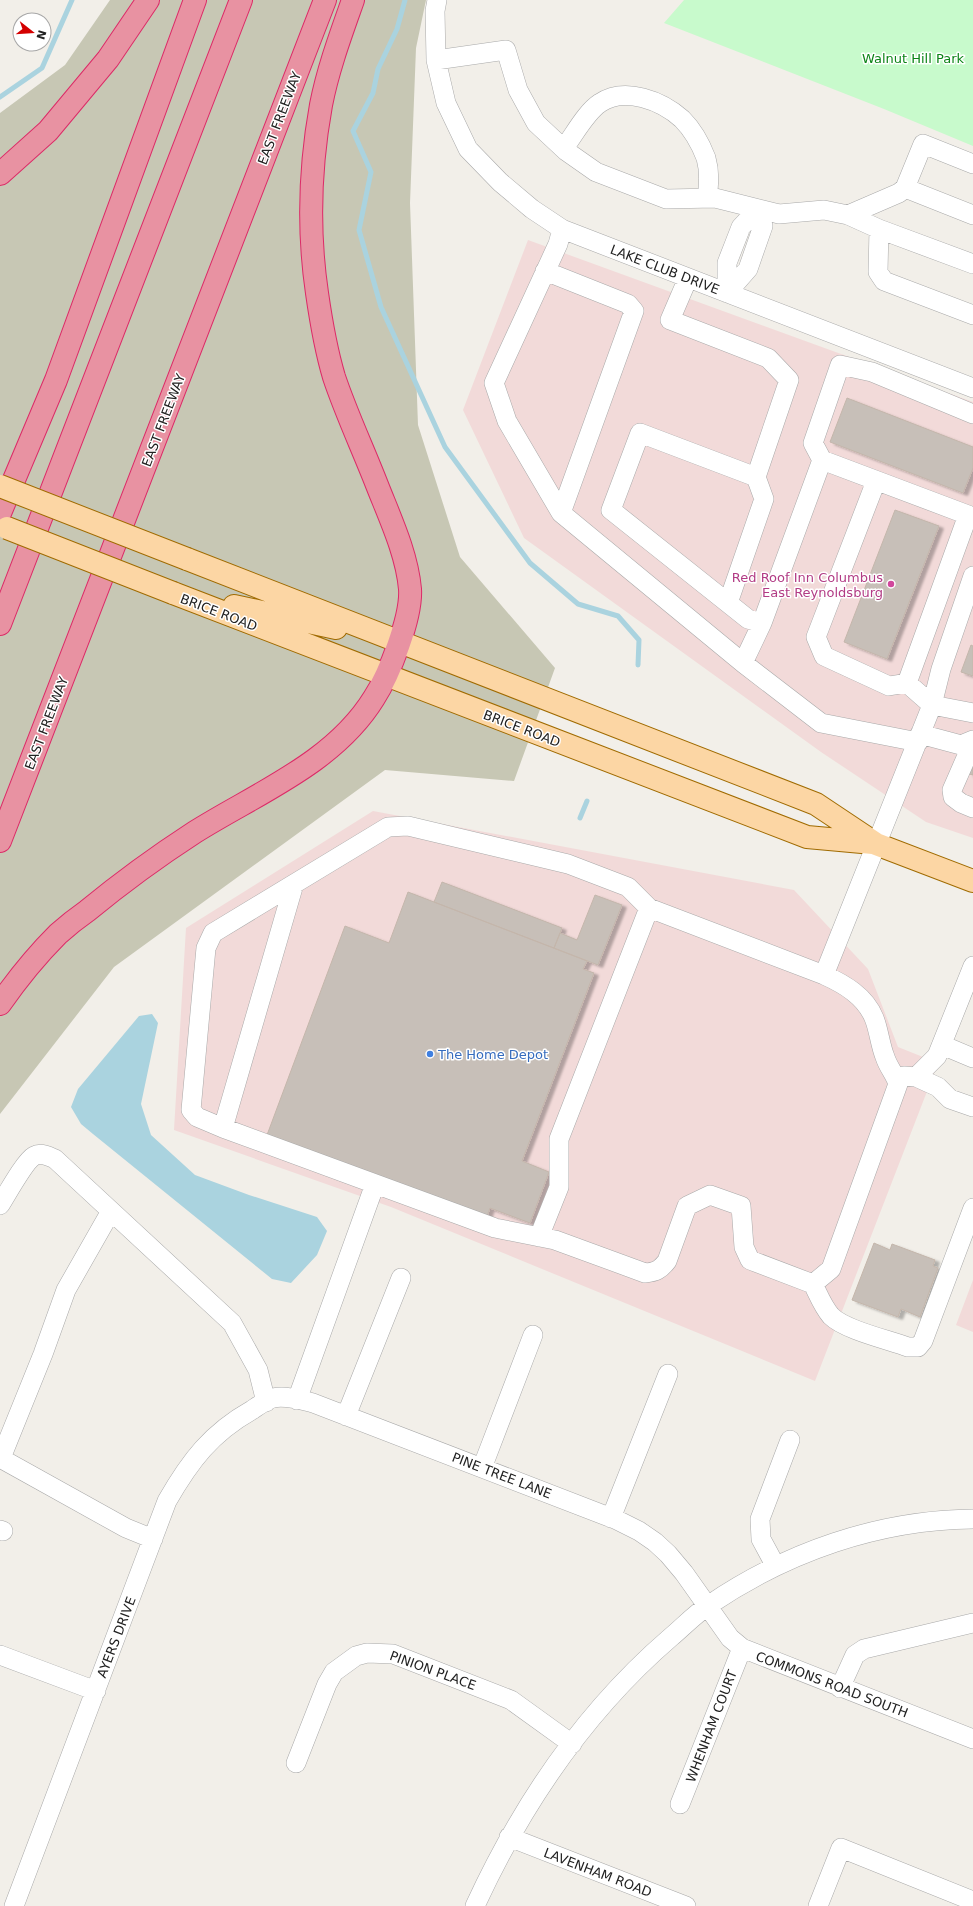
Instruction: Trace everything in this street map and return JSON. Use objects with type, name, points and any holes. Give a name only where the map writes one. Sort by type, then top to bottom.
[{"type":"highway","points":[[0,174],[53,125],[108,59],[148,0]]},
{"type":"highway","points":[[2,523],[195,0]]},
{"type":"highway","points":[[0,624],[241,0]]},
{"type":"highway","name":"EAST FREEWAY","points":[[0,841],[325,0]]},
{"type":"highway","points":[[0,1004],[10,990],[58,934],[114,889],[195,832],[318,758],[342,737],[361,718],[374,698],[386,676],[399,641],[408,612],[410,589],[404,561],[394,527],[334,376],[317,293],[312,248],[314,159],[322,104],[337,44],[353,0]]},
{"type":"main road","name":"BRICE ROAD","points":[[0,486],[816,804],[876,844],[973,881]]},
{"type":"main road","name":"BRICE ROAD","points":[[2,523],[172,594],[807,837],[876,844]]},
{"type":"main road","name":"BRICE ROAD","points":[[172,594],[399,641]]},
{"type":"street","name":"LAKE CLUB DRIVE","points":[[437,0],[435,11],[436,60],[446,103],[468,149],[500,182],[532,209],[562,229],[973,388]]},
{"type":"street","points":[[436,60],[506,50],[518,90],[536,123],[564,148],[596,172],[666,199],[715,198],[779,214],[824,210],[848,215],[879,229],[973,264]]},
{"type":"street","points":[[564,148],[589,114],[600,103],[612,98],[626,95],[647,99],[682,119],[695,137],[706,158],[709,176],[707,198]]},
{"type":"street","points":[[848,215],[898,194],[905,188],[923,144],[973,164]]},
{"type":"street","points":[[905,188],[973,215]]},
{"type":"street","points":[[727,293],[748,268],[763,226],[758,209]]},
{"type":"street","points":[[562,229],[494,383],[507,421],[561,513],[743,664],[821,723],[961,745],[973,741]]},
{"type":"street","points":[[879,229],[878,272],[884,281],[973,315]]},
{"type":"street","points":[[545,270],[628,304],[634,311],[561,513]]},
{"type":"street","points":[[688,278],[670,320],[768,358],[789,380],[756,477],[764,499],[728,603]]},
{"type":"street","points":[[907,683],[971,508],[876,480],[822,460],[813,443],[840,365],[872,372],[973,414]]},
{"type":"street","points":[[756,477],[640,433],[611,510],[748,619],[762,623]]},
{"type":"street","points":[[743,664],[762,623],[822,460]]},
{"type":"street","points":[[876,480],[816,637],[824,656],[889,686],[907,683]]},
{"type":"street","points":[[824,975],[932,705],[941,669],[973,576]]},
{"type":"street","points":[[907,683],[932,705],[973,713]]},
{"type":"street","points":[[973,741],[952,790],[953,797],[961,803],[973,808]]},
{"type":"street","points":[[813,1284],[831,1269],[895,1098],[898,1084],[895,1074],[885,1059],[874,1018],[866,1004],[843,984],[824,975],[649,908],[628,887],[568,864],[408,826],[388,827],[213,933],[206,948],[191,1110],[197,1117],[223,1128],[495,1228],[555,1240],[645,1273],[655,1272],[662,1268],[667,1262],[687,1206],[710,1195],[741,1206],[744,1247],[750,1260],[813,1284],[821,1302],[831,1316],[844,1325],[908,1347],[918,1347],[923,1341],[973,1208]]},
{"type":"street","points":[[223,1128],[294,884]]},
{"type":"street","points":[[539,1237],[559,1188],[558,1139],[649,908]]},
{"type":"street","points":[[916,1077],[938,1056],[973,966]]},
{"type":"street","points":[[942,1045],[973,1058]]},
{"type":"street","points":[[895,1074],[916,1077],[938,1087],[950,1099],[973,1107]]},
{"type":"street","points":[[0,1205],[34,1156],[42,1154],[55,1159],[232,1323],[258,1370],[266,1402]]},
{"type":"street","points":[[297,1400],[375,1184]]},
{"type":"street","points":[[111,1211],[66,1290],[43,1354],[1,1458],[126,1528],[153,1539]]},
{"type":"street","points":[[346,1416],[401,1278]]},
{"type":"street","points":[[482,1468],[533,1335]]},
{"type":"street","points":[[610,1518],[668,1374]]},
{"type":"street","name":"PINE TREE LANE","points":[[266,1402],[274,1398],[313,1403],[610,1518],[639,1531],[655,1542],[684,1573],[708,1605]]},
{"type":"street","name":"AYERS DRIVE","points":[[14,1906],[167,1501],[186,1469],[207,1443],[236,1418],[266,1402]]},
{"type":"street","points":[[775,1566],[761,1538],[760,1519],[790,1440]]},
{"type":"street","points":[[475,1906],[509,1837],[544,1779],[588,1722],[644,1660],[708,1605],[775,1566],[834,1542],[896,1525],[973,1518]]},
{"type":"street","name":"COMMONS ROAD SOUTH","points":[[708,1605],[730,1638],[742,1648],[840,1688],[973,1739]]},
{"type":"street","points":[[840,1688],[855,1655],[864,1649],[973,1623]]},
{"type":"street","name":"WHENHAM COURT","points":[[680,1804],[742,1648]]},
{"type":"street","name":"PINION PLACE","points":[[296,1764],[327,1684],[334,1672],[356,1656],[367,1653],[393,1654],[511,1700],[572,1744]]},
{"type":"street","points":[[0,1655],[96,1691]]},
{"type":"street","name":"LAVENHAM ROAD","points":[[509,1837],[686,1906]]},
{"type":"street","points":[[818,1906],[841,1848],[973,1901]]},
{"type":"shaded area","points":[[110,0],[426,0],[416,48],[410,203],[418,425],[460,557],[555,668],[514,781],[385,770],[114,967],[0,1114],[0,113],[65,65]]},
{"type":"shaded area","points":[[528,240],[973,402],[973,838],[926,822],[821,752],[524,538],[463,410]]},
{"type":"shaded area","points":[[373,811],[794,890],[868,969],[898,1047],[938,1063],[815,1381],[391,1207],[174,1130],[186,928]]},
{"type":"shaded area","points":[[973,1280],[973,1332],[956,1325]]},
{"type":"green space","name":"Walnut Hill Park","points":[[684,0],[973,0],[973,146],[884,109],[664,23]]},
{"type":"water","points":[[152,1014],[158,1023],[141,1104],[151,1135],[195,1175],[249,1195],[317,1217],[327,1231],[317,1255],[291,1283],[272,1279],[81,1124],[71,1107],[78,1089],[139,1016]]},
{"type":"building","points":[[847,398],[973,447],[973,468],[963,493],[830,442]]},
{"type":"building","name":"Red Roof Inn Columbus East Reynoldsburg","points":[[895,510],[939,526],[887,659],[844,642]]},
{"type":"building","points":[[971,645],[973,646],[973,676],[961,672]]},
{"type":"building","points":[[973,763],[973,775],[969,774]]},
{"type":"building","points":[[442,882],[562,928],[554,948],[434,902]]},
{"type":"building","name":"The Home Depot","points":[[408,892],[587,961],[583,969],[594,973],[522,1161],[549,1172],[530,1223],[490,1208],[486,1219],[267,1135],[345,926],[389,943]]},
{"type":"building","points":[[595,895],[622,905],[598,965],[554,948],[560,933],[577,940]]},
{"type":"building","points":[[874,1243],[890,1250],[892,1244],[935,1260],[933,1266],[938,1268],[920,1317],[901,1309],[898,1317],[852,1300]]},
{"type":"waterway","points":[[0,97],[42,68],[72,0]]},
{"type":"waterway","points":[[405,0],[397,29],[378,69],[373,93],[353,131],[371,172],[359,230],[381,307],[445,447],[530,563],[578,604],[618,616],[639,640],[638,665]]},
{"type":"waterway","points":[[580,818],[587,801]]},
{"type":"place","name":"Red Roof Inn Columbus East Reynoldsburg","points":[[891,584]]},
{"type":"place","name":"The Home Depot","points":[[430,1054]]}]
